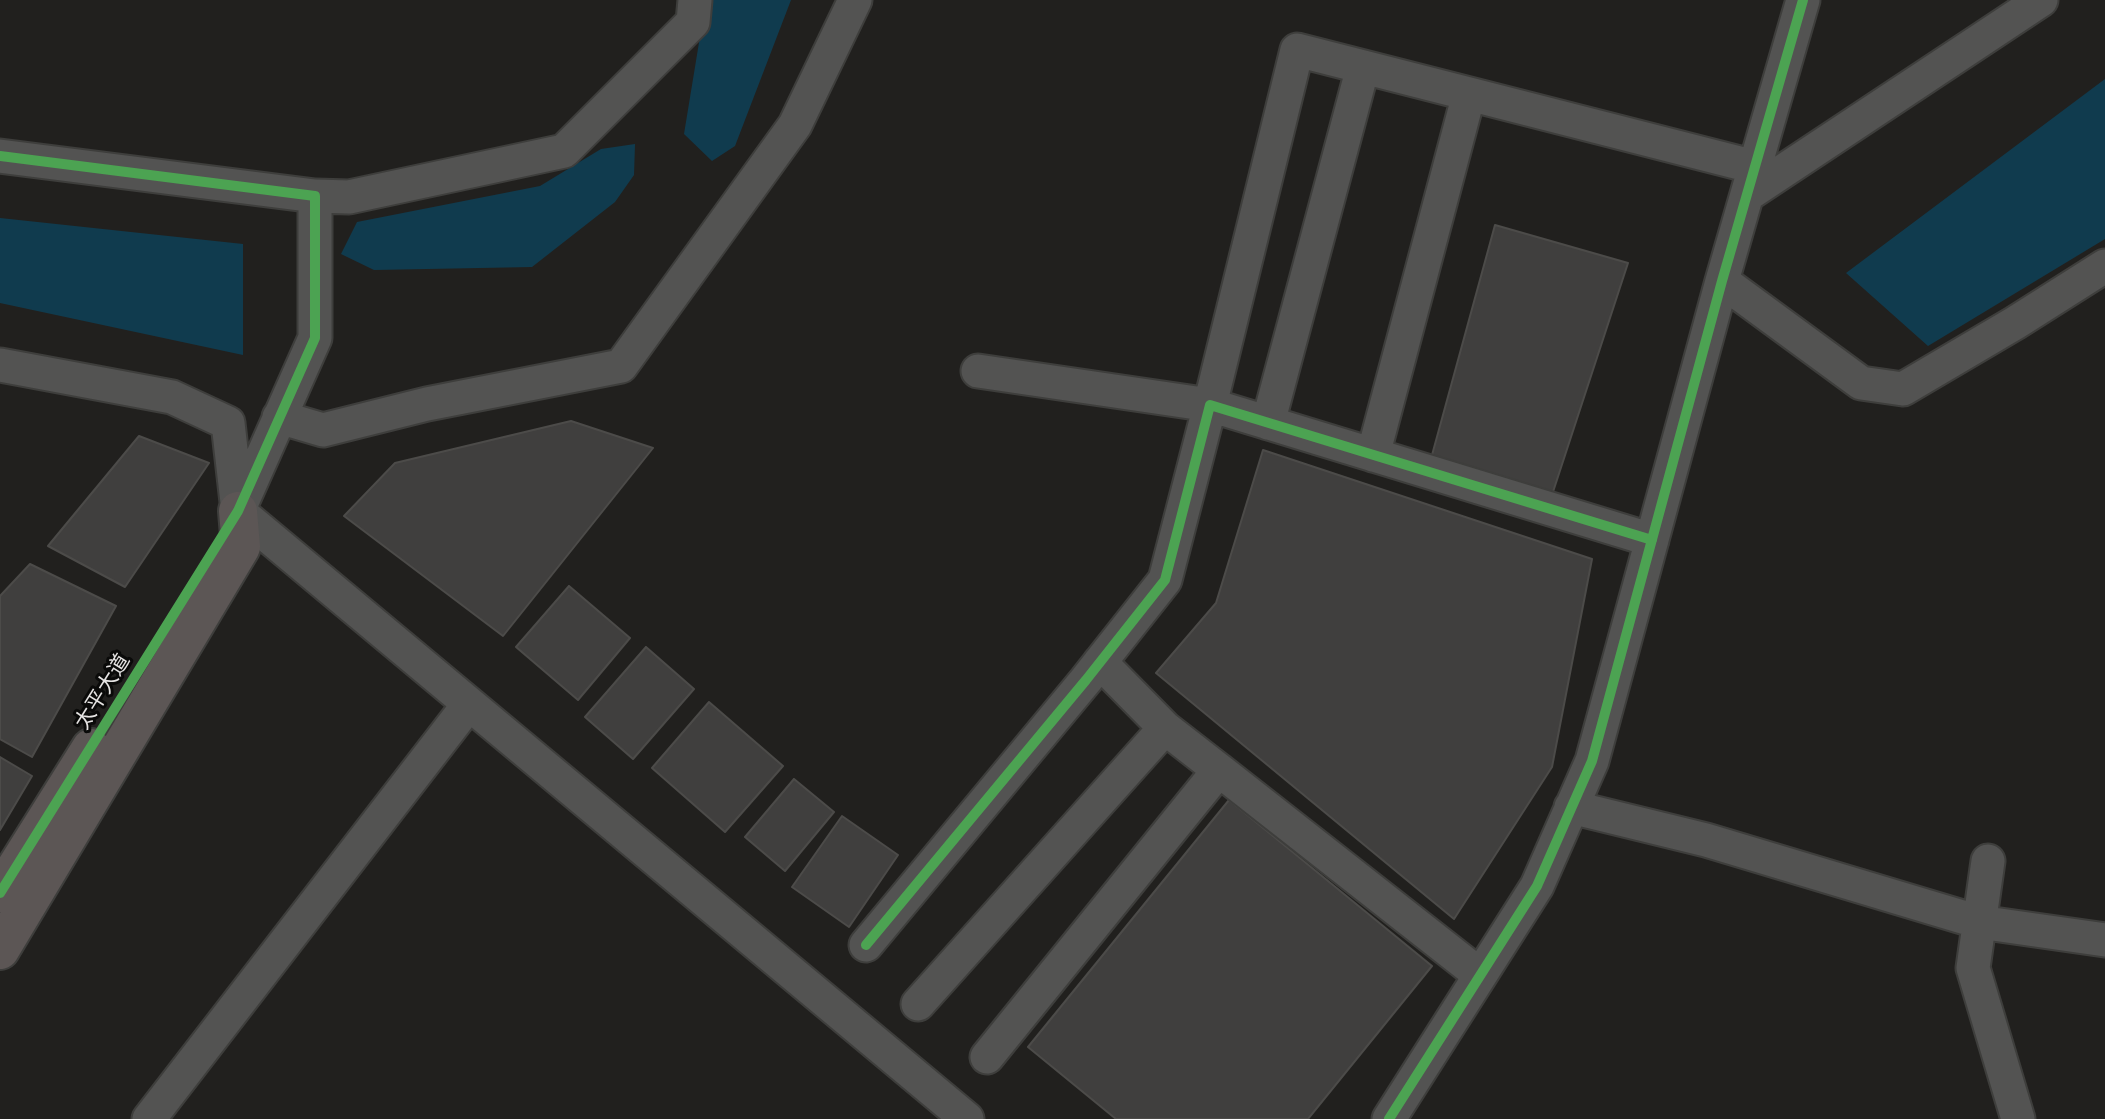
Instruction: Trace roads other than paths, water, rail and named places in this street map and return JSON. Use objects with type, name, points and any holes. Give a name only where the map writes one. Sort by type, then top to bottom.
[{"type":"street","points":[[0,156],[315,196],[349,197],[564,152],[693,22],[695,0]]},
{"type":"street","points":[[279,417],[323,430],[427,404],[621,366],[795,125],[855,0]]},
{"type":"street","points":[[1389,1119],[1536,886],[1592,761],[1722,281],[1803,0]]},
{"type":"street","points":[[866,945],[1165,580],[1297,50],[1469,94],[1751,181],[2041,0]]},
{"type":"street","points":[[1268,423],[1363,67]]},
{"type":"street","points":[[1373,455],[1469,94]]},
{"type":"street","points":[[238,511],[315,338],[315,196]]},
{"type":"street","points":[[1722,281],[1861,383],[1903,389],[2105,266]]},
{"type":"street","points":[[0,365],[172,397],[228,423],[238,511],[967,1119]]},
{"type":"street","points":[[978,371],[1210,405],[1652,540]]},
{"type":"street","name":"太平大道","points":[[0,894],[238,511]]},
{"type":"street","name":"太平大道","points":[[0,950],[241,547],[238,511]]},
{"type":"street","points":[[1100,662],[1165,728],[1480,975]]},
{"type":"street","points":[[149,1119],[469,704]]},
{"type":"street","points":[[918,1004],[1165,728]]},
{"type":"street","points":[[987,1057],[1219,770]]},
{"type":"street","points":[[1571,807],[1706,840],[1979,922],[2105,940]]},
{"type":"street","points":[[1988,861],[1973,968],[2018,1119]]},
{"type":"water","points":[[706,0],[791,0],[735,146],[712,161],[684,134]]},
{"type":"water","points":[[2105,79],[2105,239],[1928,346],[1846,273]]},
{"type":"water","points":[[635,144],[634,175],[615,202],[532,267],[374,270],[341,254],[357,222],[540,186],[601,149]]},
{"type":"water","points":[[0,218],[243,244],[243,355],[0,303]]}]
